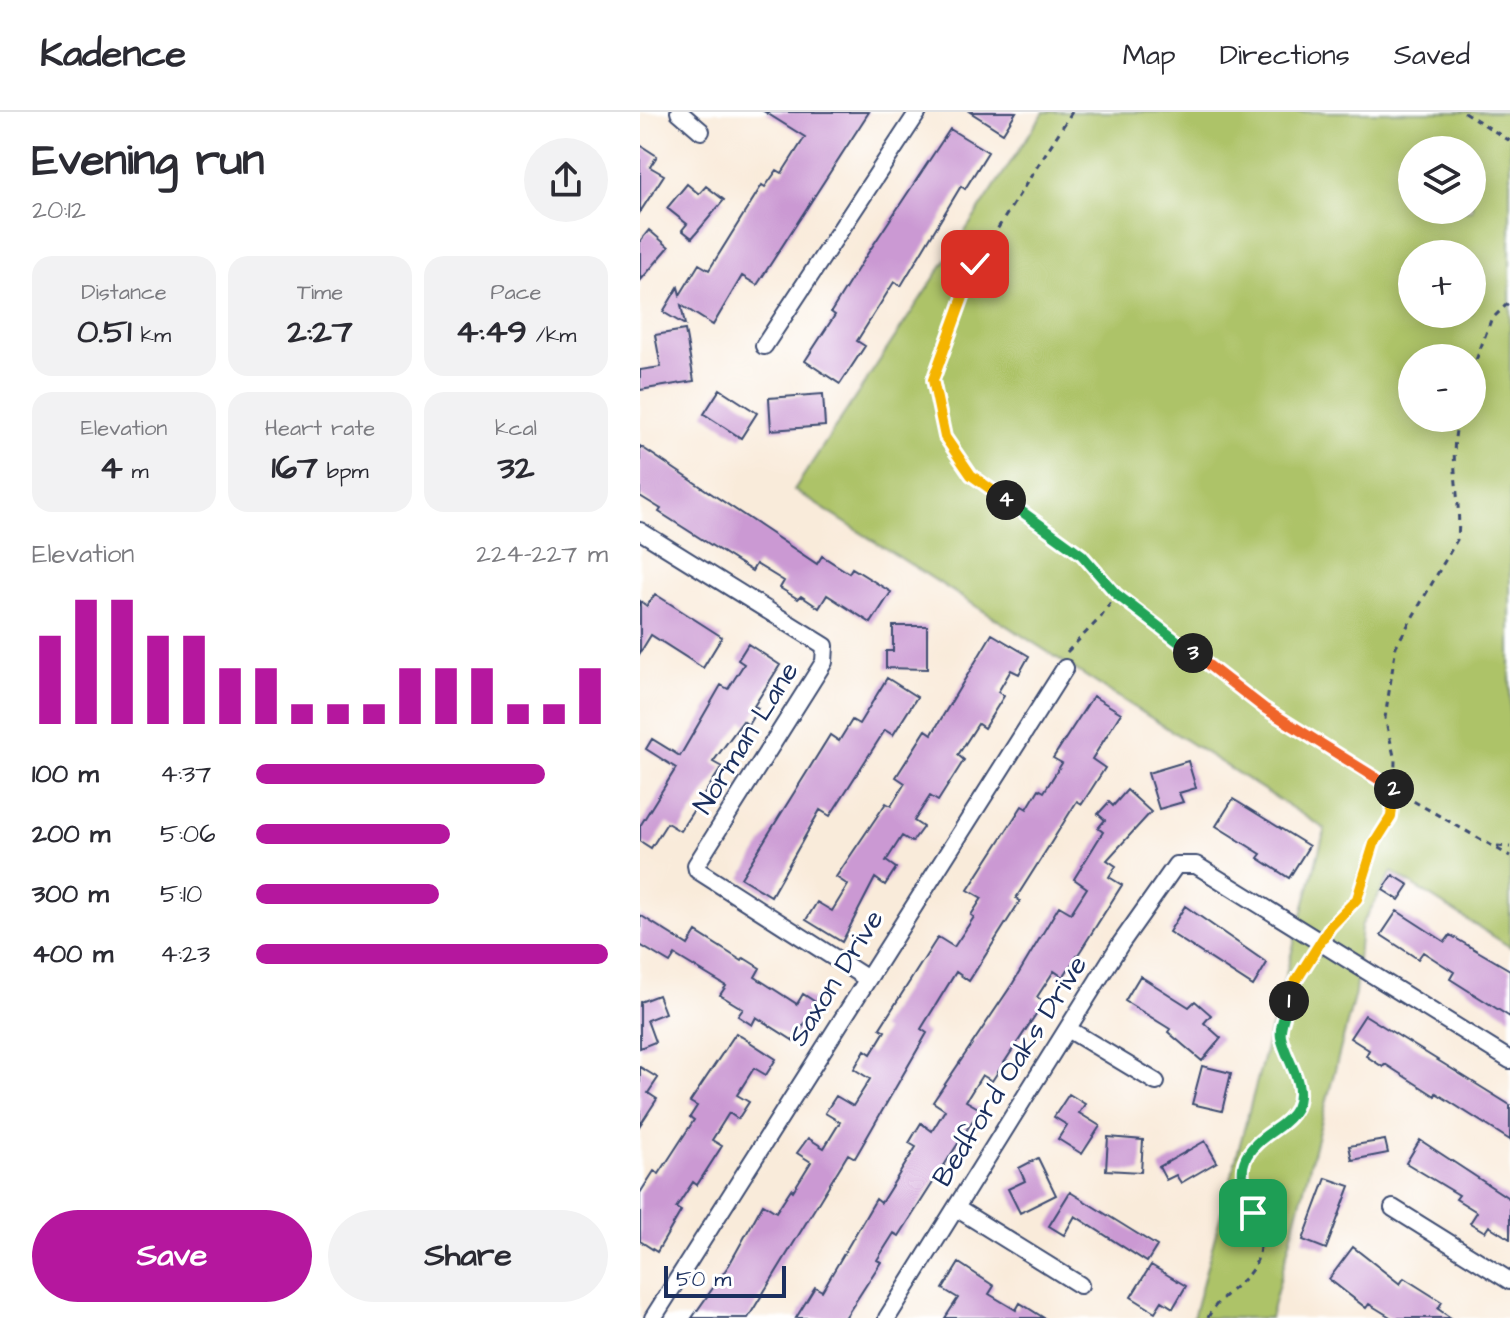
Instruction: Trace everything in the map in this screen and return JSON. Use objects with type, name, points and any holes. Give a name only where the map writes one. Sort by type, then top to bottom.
[{"type":"street","points":[[679,112],[701,131]]},
{"type":"street","points":[[764,346],[918,112]]},
{"type":"street","name":"Norman Lane","points":[[640,531],[825,646],[824,662],[696,865],[697,870],[866,978]]},
{"type":"street","name":"Saxon Drive","points":[[653,1318],[1065,668]]},
{"type":"street","name":"Bedford Oaks Drive","points":[[887,1318],[1170,869],[1187,862],[1320,942]]},
{"type":"street","points":[[1320,942],[1510,1060]]},
{"type":"street","points":[[1068,1029],[1156,1082]]},
{"type":"street","points":[[956,1208],[1080,1285]]},
{"type":"street","points":[[1393,1208],[1510,1281]]},
{"type":"path","points":[[1072,112],[975,264],[933,380],[945,437],[971,475],[1082,555],[1116,594],[1264,708],[1510,856]]},
{"type":"path","points":[[1464,112],[1510,141]]},
{"type":"path","points":[[1482,344],[1491,320],[1510,301]]},
{"type":"path","points":[[1208,1318],[1219,1299],[1243,1283],[1254,1267],[1260,1250],[1259,1231],[1242,1182],[1242,1164],[1256,1141],[1288,1120],[1295,1109],[1298,1083],[1280,1034],[1294,984],[1320,942],[1357,899],[1374,844],[1391,817],[1396,790],[1395,760],[1385,718],[1387,692],[1396,646],[1458,538],[1460,519],[1455,432]]},
{"type":"path","points":[[1065,668],[1053,660],[1081,641],[1116,594]]},
{"type":"path","points":[[1493,846],[1510,847]]},
{"type":"green space","points":[[1044,112],[1510,112],[1510,947],[1392,872],[1361,926],[1355,993],[1270,1318],[1193,1318],[1325,829],[794,490]]},
{"type":"building","points":[[765,112],[869,112],[757,285],[742,276],[713,325],[681,305],[685,325],[663,312],[678,287],[680,295],[699,264],[709,270],[762,185],[765,187],[777,170],[782,173],[805,137]]},
{"type":"building","points":[[970,112],[1016,112],[1003,133]]},
{"type":"building","points":[[950,129],[988,152],[965,189],[961,186],[901,286],[894,282],[857,341],[865,346],[840,384],[805,361],[835,315],[831,312],[862,262]]},
{"type":"building","points":[[640,145],[657,156],[650,167],[664,175],[640,212]]},
{"type":"building","points":[[687,184],[699,194],[706,186],[724,200],[692,238],[682,230],[687,224],[667,208]]},
{"type":"building","points":[[649,230],[669,247],[640,281],[640,241]]},
{"type":"building","points":[[685,330],[694,381],[640,390],[640,370],[661,367],[655,335]]},
{"type":"building","points":[[720,389],[757,413],[741,438],[704,414]]},
{"type":"building","points":[[823,394],[825,426],[771,430],[769,398]]},
{"type":"building","points":[[640,446],[817,564],[822,556],[849,573],[852,568],[891,592],[871,623],[827,595],[819,608],[801,596],[798,599],[780,588],[784,581],[756,564],[752,571],[659,512],[661,509],[640,496]]},
{"type":"building","points":[[655,594],[722,637],[703,668],[651,635],[640,653],[640,601],[647,606]]},
{"type":"building","points":[[893,626],[927,626],[927,669],[886,668],[886,651],[893,651]]},
{"type":"building","points":[[992,634],[1029,656],[1019,674],[1011,670],[998,692],[1004,696],[984,728],[978,724],[958,755],[964,760],[938,801],[930,796],[914,821],[923,827],[912,842],[902,836],[886,861],[896,868],[885,885],[875,878],[842,942],[806,920],[817,902],[832,911],[848,885],[836,877],[886,803],[891,806],[905,783],[896,777],[926,730],[932,734]]},
{"type":"building","points":[[748,644],[780,665],[754,706],[758,708],[748,725],[743,721],[713,762],[722,767],[680,831],[667,823],[651,848],[640,841],[640,826],[676,768],[646,749],[652,739],[680,756],[721,685],[728,689],[744,664],[738,660]]},
{"type":"building","points":[[887,678],[917,697],[893,735],[885,730],[830,816],[820,810],[771,896],[741,878],[830,735],[839,741],[852,720],[859,724]]},
{"type":"building","points":[[1093,696],[1121,713],[1092,759],[1105,768],[1082,804],[1077,801],[1016,898],[1020,901],[969,981],[956,972],[921,1029],[927,1033],[855,1158],[848,1154],[748,1318],[692,1318],[729,1265],[763,1204],[776,1212],[791,1189],[793,1191],[811,1162],[797,1153],[808,1138],[824,1148],[840,1122],[825,1113],[836,1096],[853,1106],[870,1079],[854,1069],[865,1050],[871,1054],[885,1031],[880,1028],[938,937],[954,947],[974,917],[971,915],[982,898],[968,890],[1022,806],[1027,809],[1039,789],[1044,792],[1062,763],[1053,758]]},
{"type":"building","points":[[1188,761],[1196,788],[1179,793],[1183,802],[1159,809],[1148,773]]},
{"type":"building","points":[[1127,790],[1151,812],[1107,860],[1116,866],[1109,877],[1122,885],[1063,977],[1054,971],[1037,997],[1044,1002],[992,1081],[982,1075],[966,1101],[980,1109],[899,1236],[894,1233],[877,1260],[881,1262],[845,1318],[796,1318],[815,1287],[822,1291],[876,1199],[881,1203],[916,1147],[909,1143],[921,1123],[932,1131],[945,1110],[933,1102],[1013,983],[1059,906],[1071,913],[1087,888],[1074,879],[1103,832],[1098,828],[1105,820],[1098,814],[1109,802],[1113,806]]},
{"type":"building","points":[[1233,799],[1309,846],[1289,878],[1258,858],[1261,854],[1216,826]]},
{"type":"building","points":[[1393,875],[1409,885],[1399,900],[1383,890]]},
{"type":"building","points":[[1185,906],[1267,963],[1253,986],[1169,932]]},
{"type":"building","points":[[1397,911],[1445,942],[1450,935],[1510,970],[1510,1017],[1450,979],[1454,972],[1423,952],[1418,959],[1381,935]]},
{"type":"building","points":[[640,915],[688,945],[696,932],[742,961],[744,958],[760,968],[755,977],[797,1004],[803,994],[817,1003],[794,1041],[756,1017],[752,1025],[738,1016],[743,1009],[720,995],[726,986],[675,955],[670,963],[640,945]]},
{"type":"building","points":[[1140,976],[1189,1007],[1195,1001],[1211,1015],[1204,1023],[1221,1038],[1202,1061],[1168,1032],[1170,1029],[1125,1001]]},
{"type":"building","points":[[658,995],[665,1013],[647,1020],[655,1042],[640,1048],[640,1002]]},
{"type":"building","points":[[1365,1015],[1510,1105],[1510,1140],[1436,1093],[1435,1096],[1385,1064],[1383,1067],[1366,1056],[1369,1050],[1350,1038]]},
{"type":"building","points":[[736,1033],[776,1059],[766,1075],[754,1068],[737,1095],[749,1102],[738,1119],[729,1113],[712,1140],[722,1146],[697,1185],[693,1182],[676,1208],[681,1211],[657,1252],[640,1241],[640,1193],[654,1171],[659,1174],[694,1120],[690,1117],[697,1106],[690,1102]]},
{"type":"building","points":[[1202,1066],[1231,1073],[1222,1111],[1192,1104]]},
{"type":"building","points":[[640,1067],[658,1078],[648,1093],[657,1099],[640,1125]]},
{"type":"building","points":[[1069,1094],[1085,1104],[1079,1113],[1100,1126],[1082,1154],[1058,1139],[1067,1125],[1054,1117]]},
{"type":"building","points":[[1108,1137],[1143,1140],[1141,1172],[1106,1170]]},
{"type":"building","points":[[1385,1140],[1388,1153],[1352,1160],[1349,1146]]},
{"type":"building","points":[[1420,1140],[1510,1199],[1510,1239],[1489,1226],[1485,1232],[1470,1223],[1477,1212],[1456,1199],[1459,1195],[1406,1163]]},
{"type":"building","points":[[1205,1141],[1217,1162],[1181,1183],[1176,1175],[1166,1180],[1159,1167]]},
{"type":"building","points":[[1038,1158],[1056,1195],[1020,1213],[1008,1189],[1025,1181],[1019,1168]]},
{"type":"building","points":[[1326,1178],[1350,1186],[1326,1249],[1303,1240]]},
{"type":"building","points":[[1070,1192],[1157,1246],[1147,1262],[1075,1216],[1064,1235],[1049,1226]]},
{"type":"building","points":[[1353,1247],[1400,1284],[1404,1278],[1442,1302],[1438,1309],[1451,1318],[1392,1318],[1369,1304],[1366,1308],[1329,1279]]},
{"type":"building","points":[[959,1263],[994,1286],[989,1294],[1016,1310],[1020,1303],[1044,1318],[945,1318],[958,1298],[943,1289]]},
{"type":"building","points":[[1151,1265],[1186,1286],[1173,1308],[1162,1301],[1155,1312],[1131,1297]]},
{"type":"route","points":[[975,264],[933,380],[945,437],[971,475],[1082,555],[1116,594],[1264,708],[1357,769],[1396,790],[1391,817],[1374,844],[1357,899],[1330,927],[1294,984],[1280,1034],[1298,1083],[1299,1096],[1288,1120],[1256,1141],[1242,1164],[1242,1182],[1253,1213]]}]
